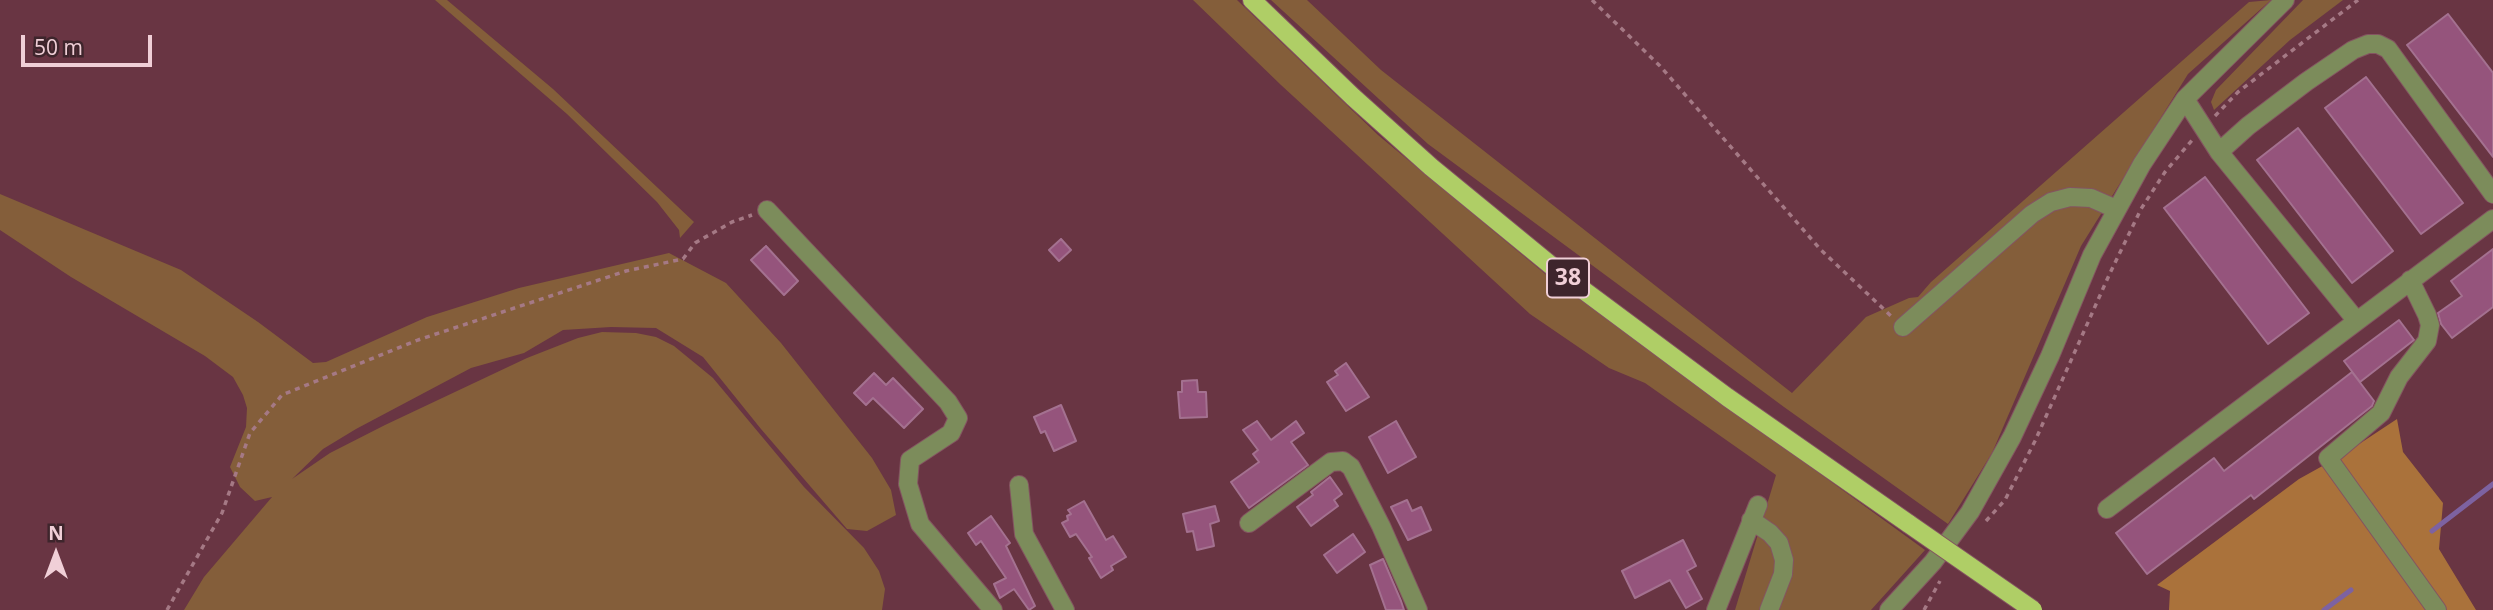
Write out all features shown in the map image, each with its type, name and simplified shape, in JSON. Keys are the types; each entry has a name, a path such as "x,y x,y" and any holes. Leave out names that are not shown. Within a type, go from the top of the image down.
{"main road":[{"name":"38","path":"1252,0 1353,97 1559,272 1727,397 2033,610"}],"street":[{"path":"1889,610 1933,562 1970,512 2012,437 2092,256 2142,164 2185,99 2285,0"},
{"path":"2219,152 2248,126 2353,50 2368,44 2378,44 2388,49 2493,194"},
{"path":"2185,99 2219,152 2356,320"},
{"path":"1903,327 2032,214 2051,202 2070,197 2091,198 2116,209"},
{"path":"767,210 948,402 958,418 951,433 910,460 908,484 920,524 993,610"},
{"path":"2107,509 2493,219"},
{"path":"2410,280 2430,325 2427,341 2399,377 2381,413 2328,458 2437,610"},
{"path":"1249,523 1331,462 1343,461 1352,467 1418,610"},
{"path":"1019,485 1024,534 1065,610"},
{"path":"1716,610 1754,513 1779,543 1784,560 1783,574 1769,610"}],"path":[{"path":"1592,0 1660,66 1821,250 1903,327"},
{"path":"2202,129 2238,92 2358,0"},
{"path":"167,610 222,513 250,433 282,395 418,340 626,271 683,259 695,243 732,222 767,210"}],"shaded area":[{"path":"435,0 447,0 553,89 694,222 680,238 679,230 657,202 567,114"},
{"path":"1193,0 1237,0 1378,135 1544,273 1925,550 1871,610 1735,610 1776,475 1645,383 1609,368 1530,314 1281,85"},
{"path":"1271,0 1307,0 1381,70 1792,393 1866,317 1909,298 1918,297 1931,282 2249,2 2271,0 2188,74 2081,246 1992,453 1948,524 1784,407 1428,144"},
{"path":"2303,0 2343,0 2290,40 2214,110 2211,102 2216,90"},
{"path":"0,194 181,270 313,363 326,362 427,317 519,288 669,253 726,283 781,343 872,458 891,490 896,515 867,531 847,529 703,357 656,328 563,330 524,353 471,368 323,449 292,479 330,453 385,425 527,358 578,338 602,332 636,333 656,337 674,346 713,378 804,487 864,548 879,571 885,589 882,610 184,610 204,577 272,497 255,501 240,487 230,467 246,427 247,408 243,395 233,377 205,356 71,277 0,230"},
{"path":"2397,419 2403,452 2443,503 2439,549 2476,610 2169,610 2170,591 2157,585 2299,479 2344,454"}],"building":[{"path":"2448,14 2493,73 2493,157 2407,45"},
{"path":"2366,77 2463,203 2421,234 2325,108"},
{"path":"2298,128 2393,251 2352,283 2257,160"},
{"path":"2205,177 2309,313 2268,344 2164,208"},
{"path":"1061,239 1071,250 1059,261 1049,250"},
{"path":"766,246 798,281 784,295 751,260"},
{"path":"2493,249 2493,307 2452,338 2441,324 2438,313 2462,296 2451,281"},
{"path":"2399,320 2414,340 2360,382 2344,361"},
{"path":"1346,363 1369,397 1346,411 1327,382 1338,375 1335,371"},
{"path":"2352,372 2374,401 2372,406 2254,499 2251,495 2147,574 2116,533 2214,458 2224,471"},
{"path":"874,373 886,385 893,378 923,409 904,428 873,398 866,405 854,393"},
{"path":"1197,380 1198,392 1206,392 1207,417 1180,418 1178,392 1182,392 1182,381"},
{"path":"1061,405 1076,441 1054,451 1045,431 1041,433 1034,417"},
{"path":"1257,421 1271,440 1296,421 1304,433 1291,442 1308,465 1249,508 1231,482 1259,462 1253,454 1258,450 1243,430"},
{"path":"1396,421 1416,457 1388,473 1369,437"},
{"path":"1330,477 1342,494 1334,500 1338,506 1311,526 1297,507"},
{"path":"1407,500 1412,511 1421,507 1431,530 1408,540 1391,507"},
{"path":"1084,501 1106,540 1113,536 1126,557 1111,566 1113,570 1101,578 1089,558 1092,557 1076,534 1070,537 1062,523 1068,520 1067,516 1071,514 1068,510"},
{"path":"1215,506 1219,521 1210,524 1214,546 1197,550 1193,531 1187,532 1183,514"},
{"path":"991,516 1010,543 1006,546 1035,606 1029,610 1014,589 1000,598 994,584 1006,578 981,541 976,545 968,533"},
{"path":"1353,534 1365,552 1337,573 1324,555"},
{"path":"1683,540 1696,566 1687,571 1702,599 1686,608 1670,580 1635,598 1622,571"},
{"path":"1383,559 1404,610 1386,610 1370,565"}],"waterway":[{"path":"2432,531 2493,484"},
{"path":"2324,610 2351,590"}]}
